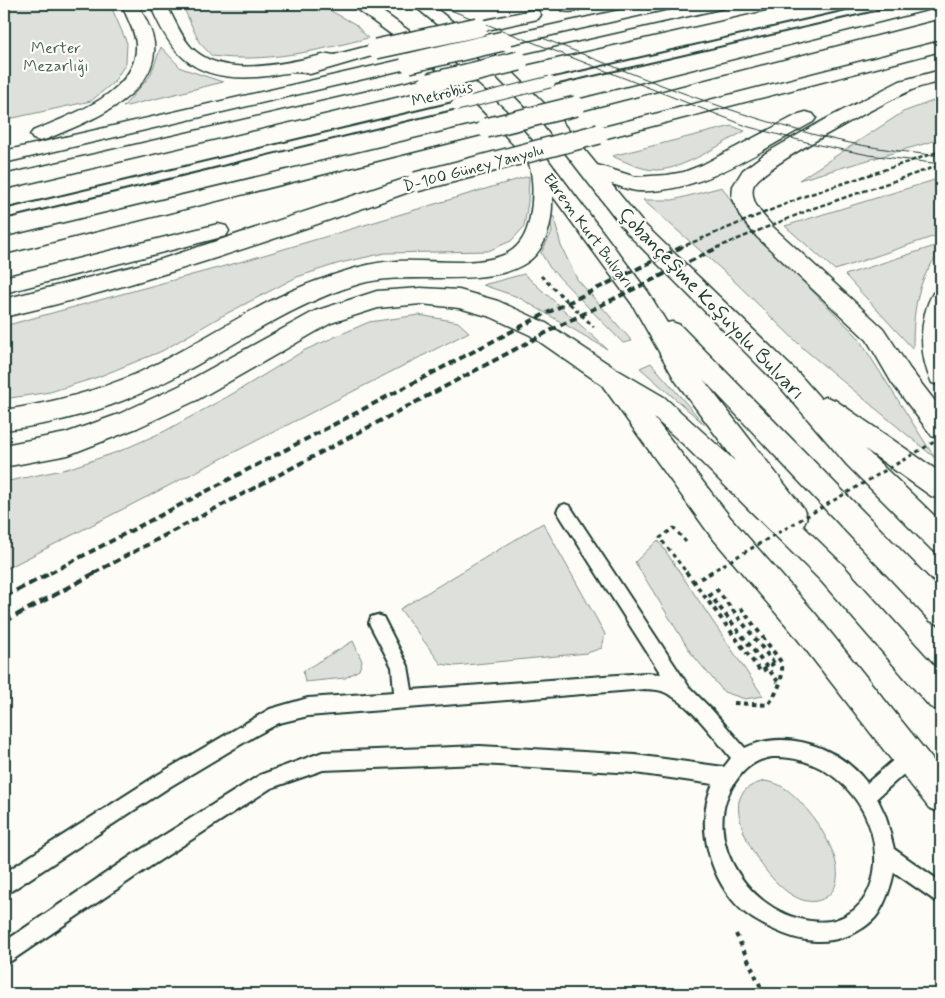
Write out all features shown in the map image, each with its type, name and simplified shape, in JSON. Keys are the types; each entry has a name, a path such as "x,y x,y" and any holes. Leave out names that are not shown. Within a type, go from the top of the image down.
{"main road":[{"path":"4,153 95,111 115,98 131,82 144,58 145,44 130,4"},
{"path":"158,4 174,35 188,56 208,66 234,72 264,71 376,49 577,5"},
{"name":"Ekrem Kurt Bulvarı","path":"361,4 446,65 498,114 539,162 640,298"},
{"name":"Çobançeşme Koşuyolu Bulvarı","path":"420,4 487,57 550,120 635,228 790,381 856,457 941,540"},
{"path":"430,4 443,23"},
{"path":"4,157 669,4"},
{"path":"4,182 770,4"},
{"path":"4,246 576,106 941,13"},
{"name":"D-100 Güney Yanyolu","path":"4,285 416,182 941,46"},
{"path":"95,135 155,112 376,49"},
{"path":"589,170 636,184 688,178 709,170 875,83 941,62"},
{"path":"941,75 907,85 831,124 773,158 750,175 743,186 743,198 749,212 764,232 848,307 875,334 901,376 941,428"},
{"path":"4,420 28,417 120,390 164,372 320,288 342,280 395,269 437,269 503,265 516,258 531,246 538,230 543,190 539,162"},
{"path":"4,308 166,266 333,212 416,182"},
{"path":"4,456 68,444 128,421 188,393 323,317 377,300 421,296 459,299 498,310 538,329 607,376 655,404 692,436 831,572 941,696"},
{"path":"640,298 684,373 780,498 831,572"},
{"path":"640,298 941,610"},
{"path":"941,298 936,323 935,357 941,376"},
{"path":"607,376 720,526 803,622 941,796"},
{"path":"790,381 941,488"}],"lane":[{"name":"Metrobüs","path":"4,214 550,82 888,4"},
{"path":"565,511 684,694 743,759"},
{"path":"377,622 400,666 404,699"},
{"path":"4,884 165,780 276,715 308,707 645,681 665,683 684,694"},
{"path":"792,748 819,756 845,773 866,796 880,824 886,855 883,883 870,909 849,926 822,933 792,928 762,914 738,890 721,861 713,830 714,801 725,776 743,759 766,749 792,748"},
{"path":"4,954 141,861 266,781 322,761 480,755 634,764 725,776"},
{"path":"866,796 910,757"},
{"path":"886,855 941,893"}],"path":[{"path":"516,258 547,281 595,328"},
{"path":"694,582 941,438"},
{"path":"691,548 674,528 660,538 761,672 774,663 717,590 710,595 781,685"}],"green space":[{"name":"Merter Mezarlığı","path":"4,4 110,4 127,43 126,63 114,82 91,101 4,120"},
{"path":"182,4 318,4 355,24 368,38 310,51 271,57 232,58 212,56 199,42"},
{"path":"161,47 181,68 223,82 123,107 150,76"},
{"path":"941,98 941,139 799,180 903,112"},
{"path":"732,126 745,131 691,161 668,169 645,169 612,156"},
{"path":"529,176 528,202 524,227 511,241 488,251 385,253 340,263 297,277 220,317 162,351 98,377 50,392 4,399 4,326 247,260"},
{"path":"941,178 941,234 835,270 785,226"},
{"path":"722,187 747,225 857,336 935,458 804,349 729,276 643,200 673,200"},
{"path":"549,212 554,217 561,246 577,279 632,341 623,343 550,268 541,253 552,232"},
{"path":"941,244 941,252 926,273 921,285 915,310 913,349 845,275"},
{"path":"524,274 607,349 518,297 483,285"},
{"path":"419,315 458,322 469,332 4,570 4,482 67,469 120,451 165,431 234,393 305,350 369,322"},
{"path":"651,363 705,425 640,368"},
{"path":"543,523 605,634 602,648 587,653 455,666 441,664 400,609"},
{"path":"658,540 763,696 745,699 724,692 691,653 635,562"},
{"path":"353,641 362,661 359,670 345,678 305,682 303,671"},
{"path":"764,781 781,786 796,797 818,824 827,840 834,857 837,873 835,886 826,897 811,901 795,897 779,885 752,850 743,830 739,812 740,798 747,789"}],"tram line":[{"path":"435,4 749,127 814,144 869,155 941,164"},
{"path":"540,37 686,94 760,119 849,143 941,156"}],"railway":[{"path":"679,248 805,196 941,151"},
{"path":"716,248 814,208 941,165"},
{"path":"50,573 545,314 682,247"},
{"path":"94,573 559,326 719,247"},
{"path":"4,597 52,572"},
{"path":"4,622 97,572"}]}
